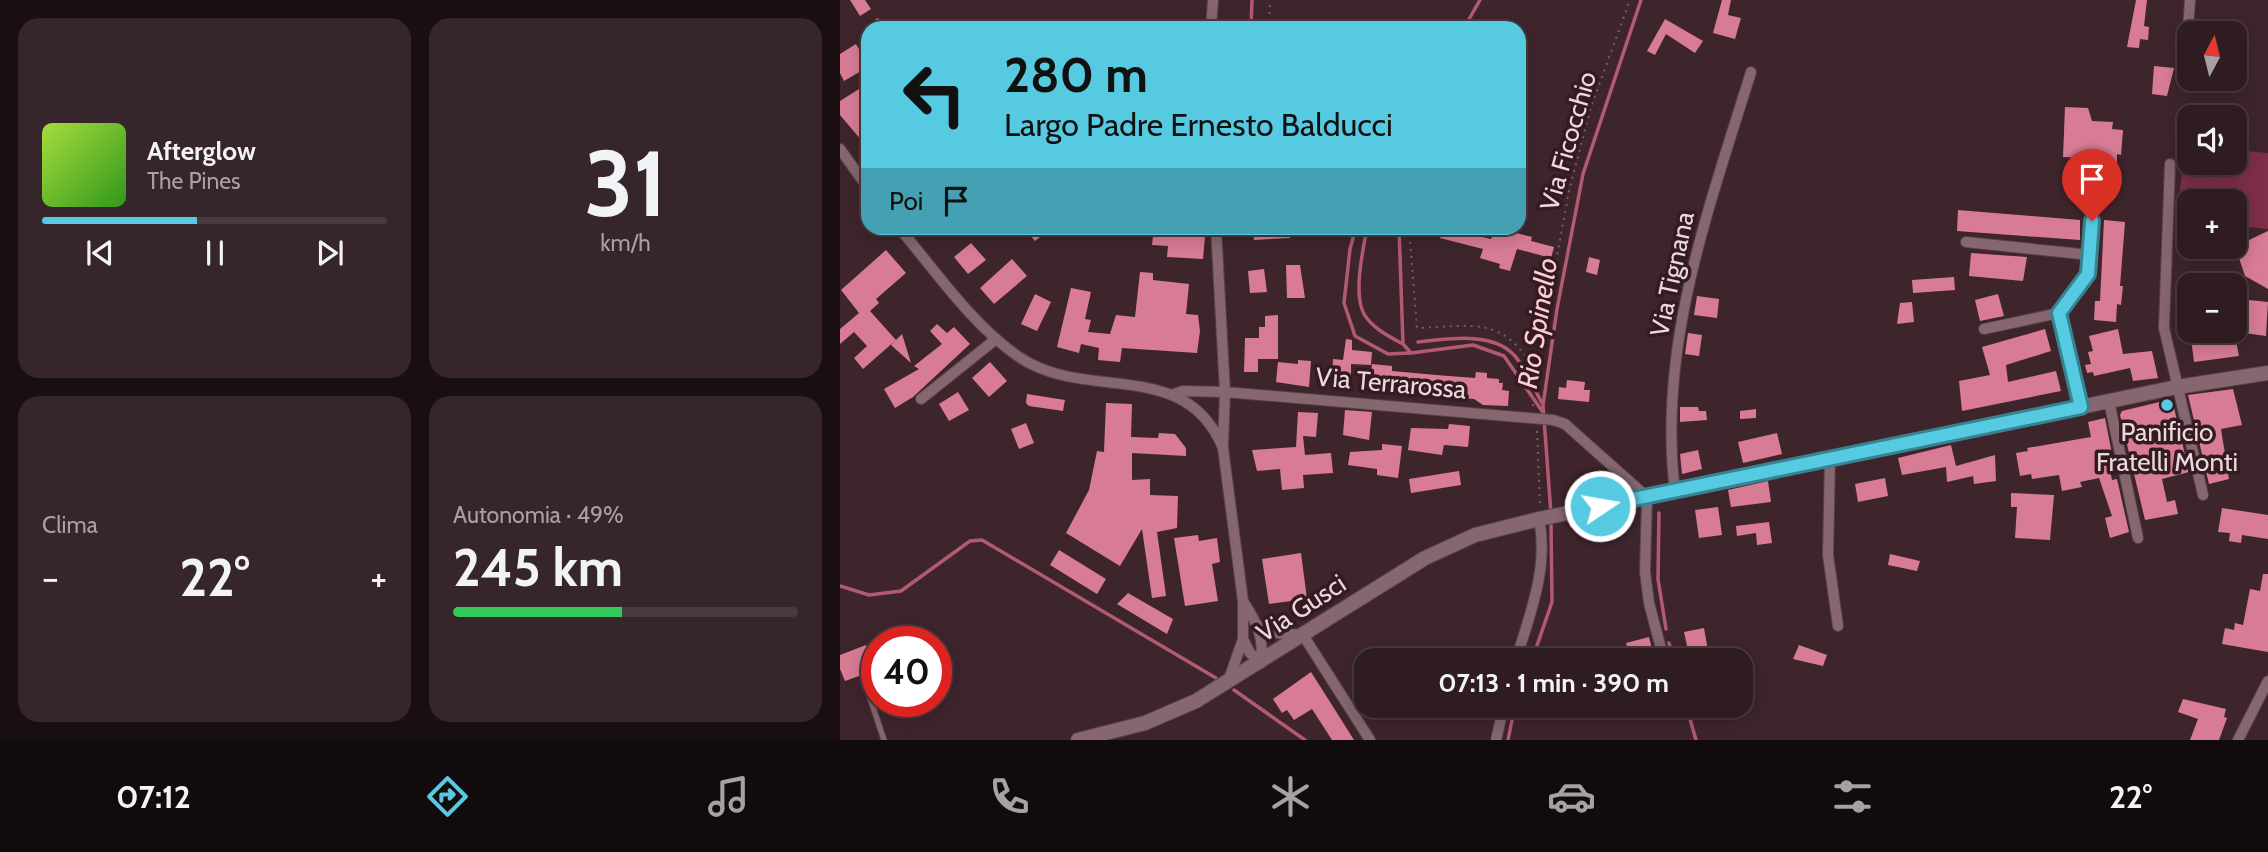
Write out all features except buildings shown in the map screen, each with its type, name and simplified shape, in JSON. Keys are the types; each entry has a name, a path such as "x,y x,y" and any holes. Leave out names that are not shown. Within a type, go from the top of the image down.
{"street":[{"path":"1212,21 1213,0"},
{"path":"2189,21 2190,0"},
{"name":"Via Tignana","path":"1675,491 1669,424 1686,296 1697,247 1751,72"},
{"path":"840,149 861,178"},
{"path":"2170,164 2164,328 2203,495"},
{"path":"1984,329 2059,313 2088,274 2092,221"},
{"path":"905,235 996,339 1019,357 1047,373 1083,381 1152,387 1174,394 1197,410 1212,426 1223,449"},
{"path":"1216,235 1225,392 1223,449 1243,601 1243,639 1228,682"},
{"path":"1966,242 2090,255"},
{"path":"2059,313 2081,407"},
{"path":"920,399 996,339"},
{"name":"Via Gusci","path":"1078,740 1145,723 1196,701 1440,550 1475,535 1545,518 2177,387 2268,373"},
{"name":"Via Terrarossa","path":"1174,394 1183,391 1225,392 1553,420 1568,427 1647,497"},
{"path":"2109,401 2138,538"},
{"path":"1830,459 1828,555 1838,626"},
{"path":"1647,497 1645,572 1649,603 1661,648"},
{"path":"1520,648 1539,582 1545,518"},
{"path":"1243,601 1259,626 1263,643 1261,663"},
{"path":"1259,626 1277,633 1303,635 1370,740"},
{"path":"1243,639 1250,653 1261,663"},
{"path":"2238,740 2268,681"},
{"path":"1496,740 1501,718"}],"lane":[{"path":"876,717 884,740"}],"path":[{"path":"1269,21 1270,0"},
{"name":"Via Ficocchio","path":"1545,518 1535,418 1536,373 1545,303 1569,191 1591,107 1630,0"},
{"path":"1410,235 1417,328 1478,325 1499,330 1523,351 1536,373"}],"shaded area":[{"path":"2247,151 2268,153 2268,229 2247,227 2247,189 2180,189 2182,175 2247,175"}],"waterway":[{"path":"1251,21 1252,0"},
{"path":"1468,21 1480,0"},
{"name":"Rio Spinello","path":"1551,514 1543,405 1557,309 1583,174 1641,0"},
{"path":"1354,235 1344,303 1355,336 1388,354 1410,353"},
{"path":"1366,235 1359,295 1364,314 1382,332 1403,344"},
{"path":"1399,235 1403,344 1411,353 1473,345 1504,356 1542,411"},
{"path":"1418,342 1469,338 1494,342 1505,347 1522,366 1542,403"},
{"path":"1659,513 1658,579 1666,629"},
{"name":"Rio Spinello","path":"1536,648 1552,602 1551,522"},
{"path":"840,586 869,595 901,591 970,541 982,540 1216,678"},
{"path":"1669,643 1670,648"},
{"path":"1234,690 1305,740"},
{"name":"Rio Spinello","path":"1508,740 1512,718"},
{"path":"1690,718 1696,740"}],"place":[{"name":"Panificio Fratelli Monti","path":"2167,405"}],"route":[{"path":"1600,506 2081,407 2059,313 2088,274 2092,221"}]}
